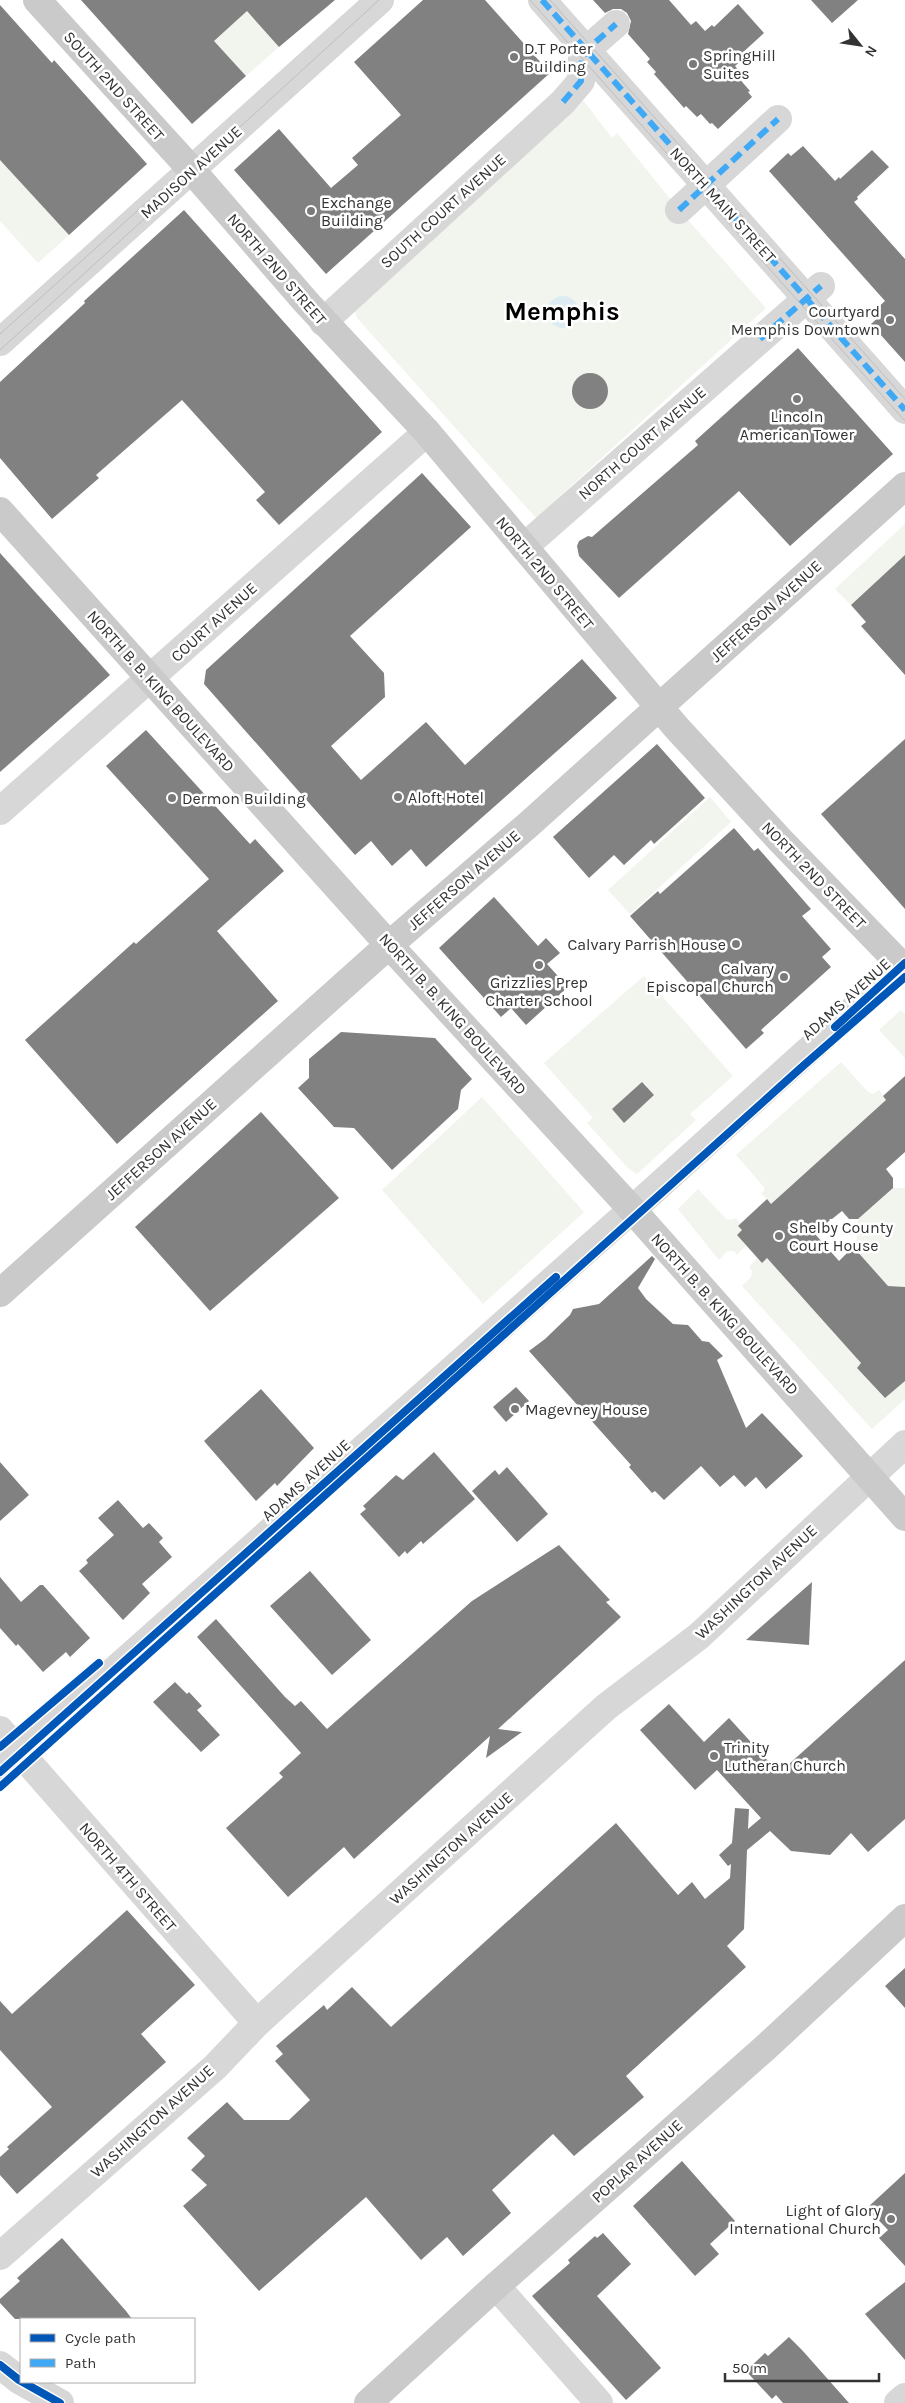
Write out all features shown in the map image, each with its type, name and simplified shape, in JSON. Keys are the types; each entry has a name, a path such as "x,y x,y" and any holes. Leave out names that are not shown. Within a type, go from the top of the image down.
{"main road":[{"name":"SOUTH 2ND STREET","path":"37,0 191,171"},
{"name":"NORTH 2ND STREET","path":"191,171 324,322 427,432 659,708 780,840 904,966"},
{"name":"JEFFERSON AVENUE","path":"0,1293 390,945 496,854 905,486"},
{"name":"NORTH B. B. KING BOULEVARD","path":"0,511 390,945 632,1210 905,1517"},
{"name":"POPLAR AVENUE","path":"368,2403 496,2286 765,2048 905,1918"}],"street":[{"name":"MADISON AVENUE","path":"0,342 380,0"},
{"name":"NORTH MAIN STREET","path":"542,0 706,186 814,292 905,410"},
{"path":"587,52 616,24"},
{"name":"SOUTH COURT AVENUE","path":"324,322 563,102 581,81 582,58 587,52"},
{"path":"679,210 778,119"},
{"name":"NORTH COURT AVENUE","path":"524,547 814,292"},
{"name":"COURT AVENUE","path":"0,811 427,432"},
{"name":"ADAMS AVENUE","path":"0,1772 904,966"},
{"name":"WASHINGTON AVENUE","path":"0,2256 214,2067 257,2023 606,1708 700,1636 905,1444"},
{"name":"NORTH 4TH STREET","path":"0,1730 257,2023"},
{"path":"496,2286 599,2403"},
{"path":"0,2365 20,2381"},
{"path":"24,2383 60,2403"},
{"path":"898,2403 905,2397"}],"shaded area":[{"path":"247,11 279,47 246,76 214,41"},
{"path":"583,100 612,138 617,133 679,210 766,308 559,497 553,509 540,518 536,518 357,318 354,308"},
{"path":"0,160 69,235 38,263 0,221"},
{"path":"563,296 575,300 579,312 575,324 563,328 551,324 547,312 551,300"},
{"path":"905,524 905,555 851,605 835,589"},
{"path":"710,797 731,822 630,914 608,890"},
{"path":"644,976 733,1076 690,1114 696,1120 637,1174 629,1169 587,1123 593,1118 544,1063"},
{"path":"901,1010 905,1014 905,1058 879,1030"},
{"path":"841,1062 868,1092 873,1094 879,1090 886,1100 771,1204 761,1193 764,1191 764,1187 736,1155"},
{"path":"482,1097 584,1212 483,1304 382,1190"},
{"path":"893,1188 905,1188 905,1287 888,1286 856,1250 858,1219"},
{"path":"698,1189 726,1219 736,1218 741,1224 738,1226 742,1230 746,1245 737,1255 734,1251 727,1251 719,1260 678,1209"},
{"path":"757,1258 762,1262 767,1258 861,1363 857,1368 885,1398 905,1381 905,1399 872,1429 742,1286 751,1277 752,1271 749,1267"}],"building":[{"path":"81,0 335,0 279,47 247,11 214,41 246,76 192,124"},
{"path":"423,0 485,0 550,73 326,274 234,170 279,129 331,188 358,165 352,158 401,115 354,62"},
{"name":"SpringHill Suites","path":"593,0 669,0 691,25 696,21 705,31 712,25 714,27 738,4 764,33 740,55 743,59 735,66 741,73 737,76 750,91 748,92 752,97 718,129 712,123 710,124 701,114 697,117 686,106 684,108 654,74 656,72 647,62 650,59 628,34 631,21 627,13 621,9 613,9 605,13"},
{"path":"811,0 858,0 832,23"},
{"path":"0,5 52,63 54,60 147,164 69,235 0,160"},
{"path":"803,146 835,181 839,177 840,179 872,150 889,167 854,202 905,259 905,362 871,324 880,316 875,310 885,301 769,171 788,153 791,156"},
{"path":"184,210 382,432 279,525 256,500 265,492 182,400 96,475 99,478 52,519 0,458 0,382 85,303 84,301"},
{"path":"798,348 893,454 790,546 739,491 619,598 579,556 577,546 579,541 588,536 592,537 698,445 695,441"},
{"path":"590,373 597,374 603,378 607,384 607,398 603,404 597,408 590,409 583,408 577,404 573,398 572,391 573,384 577,378 583,374"},
{"path":"422,473 471,527 350,636 384,673 385,697 331,746 361,780 426,722 465,765 582,659 617,698 426,867 411,849 392,866 371,841 355,855 204,684 206,670"},
{"path":"0,553 110,675 0,772"},
{"path":"905,555 905,675 861,626 866,622 851,605"},
{"path":"146,730 250,844 255,839 284,871 217,931 278,1001 117,1144 25,1040 134,942 136,944 209,879 106,766"},
{"path":"905,739 905,909 821,814"},
{"path":"657,744 705,798 654,844 651,840 624,865 614,855 589,878 553,837"},
{"path":"734,828 754,851 758,848 811,909 802,916 831,949 822,957 831,967 761,1030 764,1033 746,1049 630,916 658,891 660,894"},
{"path":"494,897 538,946 546,938 560,953 547,964 568,987 526,1025 511,1008 501,1017 439,948"},
{"path":"341,1032 435,1038 472,1079 461,1090 458,1109 392,1170 354,1128 334,1127 298,1088 309,1078 309,1059"},
{"name":"Shelby County Court House","path":"905,1076 905,1152 886,1169 893,1178 893,1188 858,1219 849,1219 842,1211 832,1219 829,1219 815,1234 839,1261 848,1252 856,1250 888,1286 905,1287 905,1381 885,1398 857,1368 861,1363 767,1258 762,1263 737,1235 742,1230 738,1226 767,1199 771,1204 886,1100 883,1096"},
{"path":"642,1082 654,1095 624,1123 612,1109"},
{"path":"261,1112 339,1198 210,1311 135,1227"},
{"path":"652,1256 655,1259 638,1288 646,1299 673,1324 688,1325 702,1341 709,1342 723,1356 717,1360 746,1428 762,1413 803,1456 766,1489 756,1477 745,1487 734,1475 720,1487 701,1466 664,1500 655,1491 652,1493 629,1467 631,1465 529,1351 545,1339 570,1315 573,1309 599,1304"},
{"path":"516,1387 529,1401 506,1422 493,1407"},
{"path":"261,1389 314,1448 277,1486 275,1483 256,1501 204,1441"},
{"path":"434,1452 475,1499 423,1544 421,1541 407,1554 405,1551 399,1557 360,1514 366,1509 363,1506 396,1475 403,1480"},
{"path":"0,1462 29,1495 0,1521"},
{"path":"507,1467 548,1514 517,1542 472,1491 495,1470 499,1475"},
{"path":"118,1500 143,1528 149,1523 163,1538 159,1542 172,1557 142,1584 150,1593 123,1620 79,1571 88,1563 86,1560 114,1535 98,1518"},
{"path":"559,1545 610,1600 606,1602 621,1617 498,1729 522,1732 486,1758 490,1736 354,1859 344,1847 288,1897 226,1828 283,1777 279,1773 301,1753 197,1637 216,1619 285,1697 295,1706 301,1701 327,1729 472,1601"},
{"path":"310,1571 371,1640 332,1675 270,1606"},
{"path":"0,1577 21,1602 40,1585 43,1585 90,1638 70,1657 66,1652 43,1672 18,1644 16,1646 0,1628"},
{"path":"812,1582 809,1645 746,1640"},
{"path":"905,1660 905,1819 868,1852 851,1833 830,1855 791,1851 770,1831 747,1850 744,1929 727,1946 746,1967 626,2076 644,2097 574,2156 553,2134 492,2190 511,2213 463,2256 447,2237 421,2260 366,2197 259,2291 183,2206 207,2185 191,2170 205,2156 187,2138 227,2102 244,2120 289,2120 310,2100 275,2061 283,2054 276,2046 324,2005 327,2010 352,1987 391,2027 616,1823 678,1895 692,1882 705,1899 730,1878 731,1864 728,1866 719,1855 732,1843 735,1808 749,1809 748,1829 761,1818 717,1770 695,1790 640,1730 669,1704 704,1742 729,1718 779,1773"},
{"path":"175,1682 187,1694 189,1692 202,1706 197,1710 220,1735 201,1752 153,1702"},
{"path":"127,1910 195,1985 141,2034 166,2062 17,2194 0,2175 0,2157 9,2149 7,2147 52,2107 0,2050 0,2001 12,2014"},
{"path":"905,1968 905,2008 885,1986"},
{"path":"682,2161 735,2221 710,2244 719,2254 695,2276 633,2206"},
{"name":"Light of Glory International Church","path":"905,2173 905,2266 879,2238 888,2230 867,2208"},
{"path":"603,2233 631,2264 597,2296 661,2368 626,2400 532,2296 570,2263 568,2260 595,2236 597,2238"},
{"path":"62,2238 131,2318 15,2319 0,2303 0,2299 20,2281 17,2278"},
{"path":"905,2282 905,2360 865,2314"},
{"path":"789,2337 849,2403 783,2403 776,2395 772,2399 746,2371 765,2353 768,2356"}],"tram line":[{"path":"0,350 175,191 241,126 379,0"},
{"path":"530,0 905,421"},
{"path":"550,0 905,399"},
{"path":"0,334 155,195 202,157"}],"marked path":[{"path":"542,0 905,410"},
{"path":"563,102 581,81 582,58 591,46 616,24"},
{"path":"679,210 778,119"},
{"path":"760,339 821,286"}],"cycle path":[{"path":"835,1027 905,963"},
{"path":"0,1787 803,1066 905,977"},
{"path":"0,1772 556,1277"},
{"path":"0,1747 99,1663"},
{"path":"0,2365 20,2381"},
{"path":"24,2383 60,2403"}],"place":[{"name":"D.T Porter Building","path":"514,57"},
{"name":"SpringHill Suites","path":"693,64"},
{"name":"Exchange Building","path":"311,211"},
{"name":"Courtyard Memphis Downtown","path":"890,320"},
{"name":"Lincoln American Tower","path":"797,399"},
{"name":"Aloft Hotel","path":"398,797"},
{"name":"Dermon Building","path":"172,798"},
{"name":"Calvary Parrish House","path":"736,944"},
{"name":"Grizzlies Prep Charter School","path":"539,965"},
{"name":"Calvary Episcopal Church","path":"784,977"},
{"name":"Shelby County Court House","path":"779,1236"},
{"name":"Magevney House","path":"515,1409"},
{"name":"Trinity Lutheran Church","path":"714,1756"},
{"name":"Light of Glory International Church","path":"891,2219"}],"district":[{"name":"Memphis","path":"562,311"}]}
